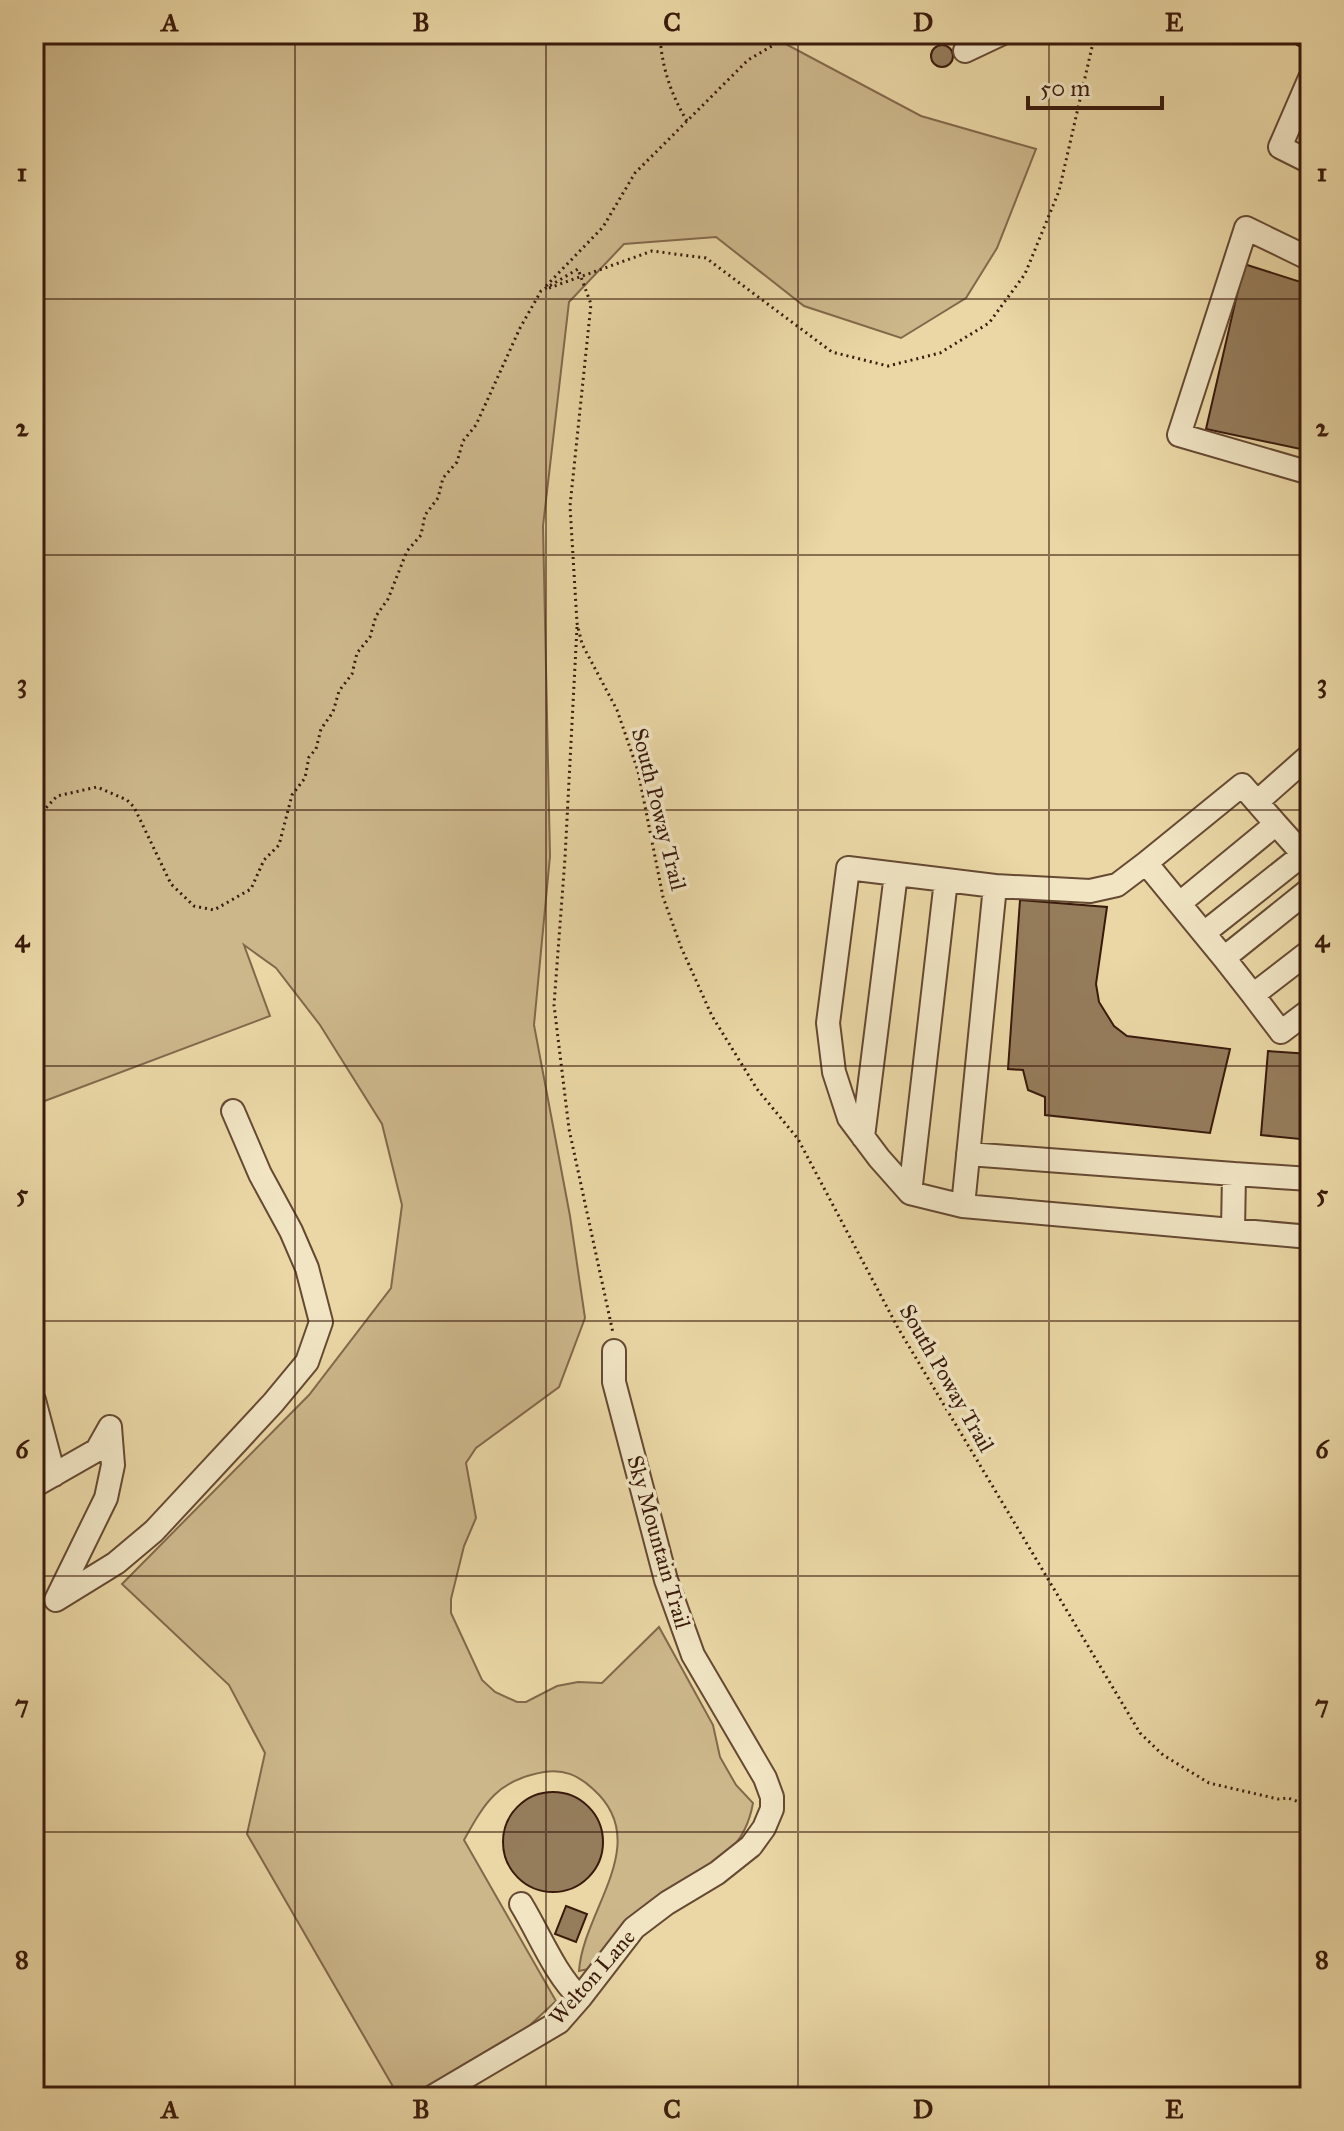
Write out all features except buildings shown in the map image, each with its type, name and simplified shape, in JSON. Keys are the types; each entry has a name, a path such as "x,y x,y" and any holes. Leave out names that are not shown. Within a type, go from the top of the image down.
{"street":[{"path":"965,51 1001,34"},
{"path":"1310,78 1280,147 1310,162"},
{"path":"1310,259 1246,228 1179,435 1310,473"},
{"path":"1257,802 1310,755"},
{"path":"1204,933 1308,855 1242,785 1117,885 1090,891 995,886 848,868 828,1023 834,1072 849,1118 910,1193 963,1206 1310,1237"},
{"path":"1180,903 1276,824"},
{"path":"1146,863 1281,1032 1310,1010"},
{"path":"863,1137 896,874"},
{"path":"910,1193 946,880"},
{"path":"963,1206 995,886"},
{"path":"1224,958 1310,889"},
{"path":"1253,995 1310,951"},
{"path":"34,1486 97,1450 110,1427 113,1465 106,1498 56,1600 116,1563 154,1531 307,1362 321,1322 307,1268 260,1174 233,1111"},
{"path":"968,1154 1310,1179"},
{"path":"1233,1230 1234,1174"},
{"name":"Sky Mountain Trail","path":"614,1344 614,1382 666,1580 693,1655 765,1778 772,1797 772,1809"},
{"path":"34,1400 54,1475"},
{"name":"Welton Lane","path":"432,2097 559,2022 634,1928 741,1855 764,1828 772,1809"},
{"path":"521,1904 558,1970 580,1998"}],"path":[{"path":"660,34 673,99 687,121"},
{"path":"34,821 57,796 97,787 127,800 134,807 171,884 194,906 214,910 251,889 264,860 279,845 292,795 305,778 309,757 316,749 321,729 333,712 339,691 352,674 357,653 370,637 376,616 388,599 407,551 421,535 425,515 438,498 443,478 457,462 463,441 476,425 520,328 541,291 603,227 635,173 748,60 782,40 889,35 903,40 928,34"},
{"path":"541,291 652,251 706,258 832,352 888,366 940,353 989,323 1025,274 1059,191 1095,34"},
{"path":"541,291 578,269 581,276"},
{"name":"South Poway Trail","path":"581,276 591,304 570,506 577,623 582,644 617,710 638,771 663,897 712,1016 757,1089 798,1139 898,1328 1140,1733 1163,1755 1209,1783 1278,1799 1288,1798 1310,1806"},
{"path":"577,623 554,1005 569,1129 614,1344"}],"shaded area":[{"path":"34,34 767,34 921,116 1036,149 997,248 966,298 901,338 804,306 716,237 624,244 569,302 543,526 550,856 534,1025 570,1216 585,1318 559,1387 476,1448 466,1463 476,1518 464,1546 451,1599 451,1613 482,1680 495,1692 517,1702 526,1702 557,1686 578,1682 602,1683 659,1627 713,1725 720,1757 736,1785 753,1803 747,1824 727,1853 640,1909 593,1968 579,1971 583,1948 616,1854 617,1832 610,1810 587,1784 558,1771 528,1776 504,1787 486,1804 464,1840 556,2001 529,2026 416,2097 399,2097 247,1834 265,1753 229,1685 122,1584 309,1395 391,1288 402,1205 382,1124 320,1025 276,968 244,945 270,1016 34,1105"}]}
